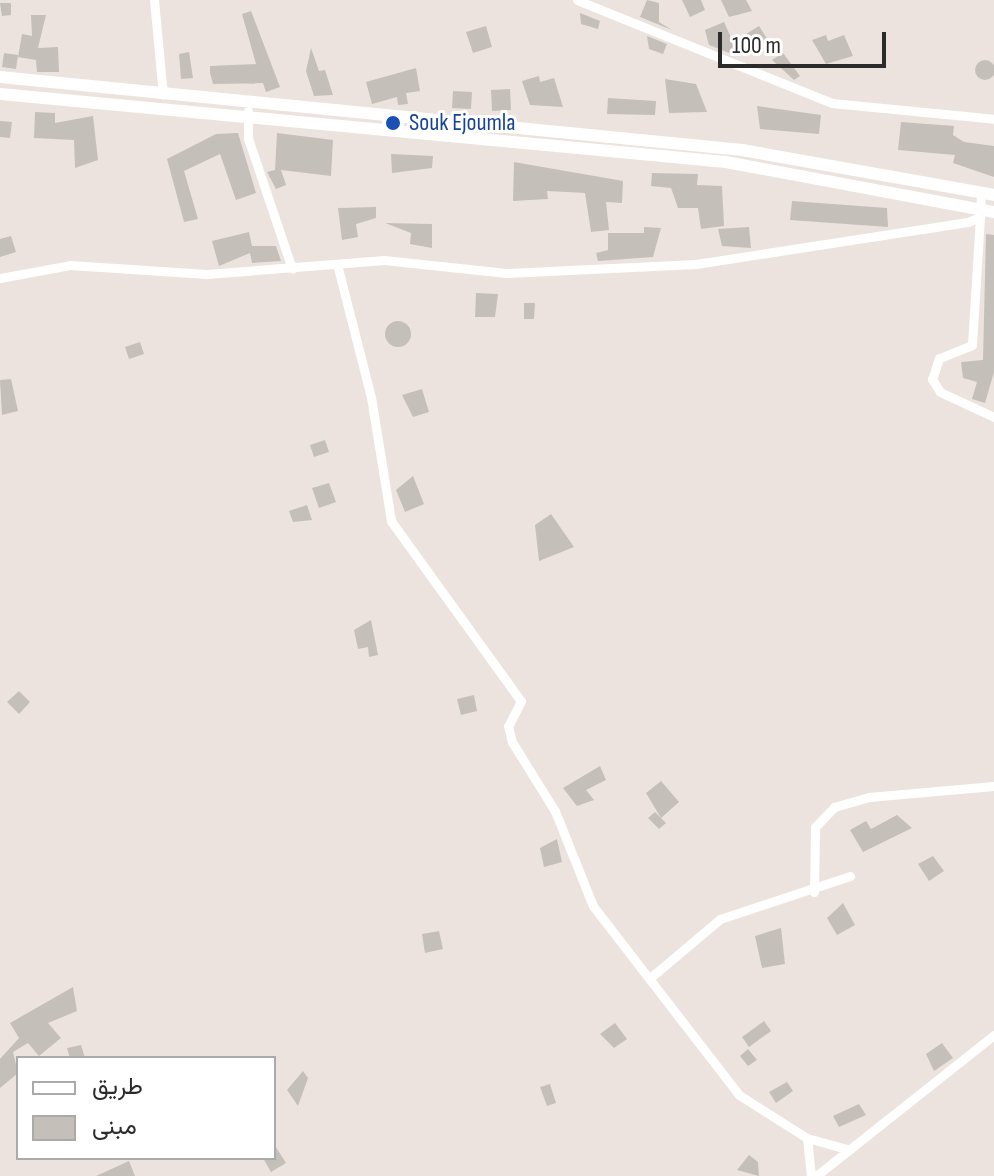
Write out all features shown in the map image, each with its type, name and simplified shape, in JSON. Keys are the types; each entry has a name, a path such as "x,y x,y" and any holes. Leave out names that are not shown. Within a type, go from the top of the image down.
{"main road":[{"path":"0,77 36,83 667,141 861,166 988,194"},
{"path":"36,83 36,97"},
{"path":"0,94 665,157 842,179 985,212"},
{"path":"665,157 667,141"}],"street":[{"path":"154,0 163,95"},
{"path":"577,0 832,103 994,119"},
{"path":"249,103 247,119 292,269"},
{"path":"988,194 972,345 939,358 932,379 940,392 994,417"},
{"path":"0,278 70,265 207,274 410,260 506,273 696,264 985,212"},
{"path":"337,264 371,397 391,521 513,688 522,708 508,726 512,742 555,811 593,906 739,1095 807,1138 847,1149"},
{"path":"814,892 812,841 834,807 869,797 994,786"},
{"path":"650,978 720,919 814,892 850,876"},
{"path":"807,1138 814,1176 994,1035"}],"building":[{"path":"647,0 659,3 659,22 672,30 640,17"},
{"path":"682,0 701,0 705,10 690,17"},
{"path":"721,0 746,0 752,11 729,17"},
{"path":"0,3 11,3 11,15 2,16"},
{"path":"251,11 280,87 266,92 263,83 213,84 210,73 210,66 256,64 242,14"},
{"path":"580,13 600,21 598,29 581,24"},
{"path":"31,15 46,15 38,48 58,47 59,72 37,72 36,60 18,57 22,34 32,36"},
{"path":"724,22 733,42 759,26 768,40 749,52 742,42 737,56 709,45 705,30"},
{"path":"486,26 492,47 473,53 466,32"},
{"path":"826,35 828,41 844,35 853,56 826,64 812,40"},
{"path":"647,36 667,44 663,54 649,49"},
{"path":"311,48 319,71 325,70 333,95 314,96 306,71"},
{"path":"189,52 193,78 181,79 179,54"},
{"path":"4,53 18,55 16,69 2,67"},
{"path":"783,53 800,76 794,80 772,60"},
{"path":"985,60 992,63 995,70 992,77 985,80 978,77 975,70 978,63"},
{"path":"416,68 420,91 406,93 408,104 398,105 397,97 372,104 366,82"},
{"path":"539,76 540,82 554,78 563,107 530,105 522,81"},
{"path":"665,79 696,84 707,112 669,113"},
{"path":"510,89 511,110 492,111 491,90"},
{"path":"453,91 472,92 471,109 452,108"},
{"path":"608,98 656,101 655,115 607,114"},
{"path":"757,106 821,115 819,134 760,129"},
{"path":"35,112 55,113 55,123 93,116 98,160 75,168 74,140 34,138"},
{"path":"0,121 12,122 10,138 0,137"},
{"path":"901,122 954,126 953,135 964,142 994,146 994,177 953,163 955,155 898,150"},
{"path":"238,133 256,193 236,200 220,154 184,171 198,219 184,222 167,159 216,134"},
{"path":"277,133 333,140 331,176 281,170 286,185 276,189 267,172 275,170"},
{"path":"391,154 433,156 432,168 392,173"},
{"path":"514,162 623,181 622,203 606,202 609,230 591,232 585,193 547,191 548,199 513,201"},
{"path":"652,173 698,174 697,185 722,186 724,226 701,229 698,208 678,208 671,188 651,186"},
{"path":"792,201 887,208 888,227 790,220"},
{"path":"376,207 376,218 356,224 358,237 342,240 338,208"},
{"path":"385,223 432,224 432,248 410,244 411,233"},
{"path":"644,227 661,228 653,257 598,261 596,253 608,250 608,233 644,233"},
{"path":"749,227 751,248 722,246 718,229"},
{"path":"249,232 252,246 276,246 281,261 252,263 250,253 219,266 212,241"},
{"path":"986,234 994,235 994,372 985,403 972,399 977,382 963,378 961,362 983,360"},
{"path":"11,236 16,252 0,257 0,239"},
{"path":"476,293 498,294 495,317 475,317"},
{"path":"524,303 535,303 534,319 524,319"},
{"path":"398,321 407,325 411,334 407,343 398,347 389,343 385,334 389,325"},
{"path":"140,342 144,354 129,359 125,347"},
{"path":"11,379 18,411 2,415 0,380"},
{"path":"422,389 429,412 413,417 402,395"},
{"path":"325,440 329,452 314,457 310,445"},
{"path":"413,476 424,504 405,512 396,490"},
{"path":"329,483 336,502 319,508 312,488"},
{"path":"307,505 312,520 293,522 289,511"},
{"path":"551,514 574,547 539,561 535,525"},
{"path":"371,620 378,655 369,657 368,647 358,649 354,630"},
{"path":"19,691 30,702 19,714 7,702"},
{"path":"474,695 477,711 461,715 457,699"},
{"path":"600,766 606,780 586,790 594,800 577,806 563,788"},
{"path":"661,781 679,802 661,818 646,793"},
{"path":"655,812 666,823 659,829 648,818"},
{"path":"897,815 912,828 863,852 850,830 866,821 871,829"},
{"path":"557,839 562,862 544,867 540,848"},
{"path":"933,856 944,871 929,881 918,864"},
{"path":"843,903 855,925 837,935 827,918"},
{"path":"781,928 785,964 762,968 755,936"},
{"path":"439,931 443,949 425,953 422,934"},
{"path":"73,987 77,1011 48,1023 61,1038 39,1056 28,1043 13,1052 16,1075 0,1088 0,1059 19,1038 10,1023"},
{"path":"764,1021 771,1031 749,1047 742,1037"},
{"path":"615,1023 627,1039 614,1048 600,1034"},
{"path":"942,1043 953,1058 934,1071 926,1054"},
{"path":"81,1045 84,1056 69,1056 67,1048"},
{"path":"748,1049 757,1060 748,1066 740,1056"},
{"path":"303,1071 308,1078 298,1106 287,1090"},
{"path":"787,1082 793,1091 776,1103 769,1092"},
{"path":"550,1084 556,1103 547,1106 540,1087"},
{"path":"859,1104 866,1115 839,1127 833,1116"},
{"path":"276,1147 286,1163 271,1172 264,1160 276,1160"},
{"path":"749,1155 758,1162 759,1176 737,1170"},
{"path":"129,1161 135,1176 96,1176"}],"place":[{"name":"Souk Ejoumla","path":"393,123"}]}
